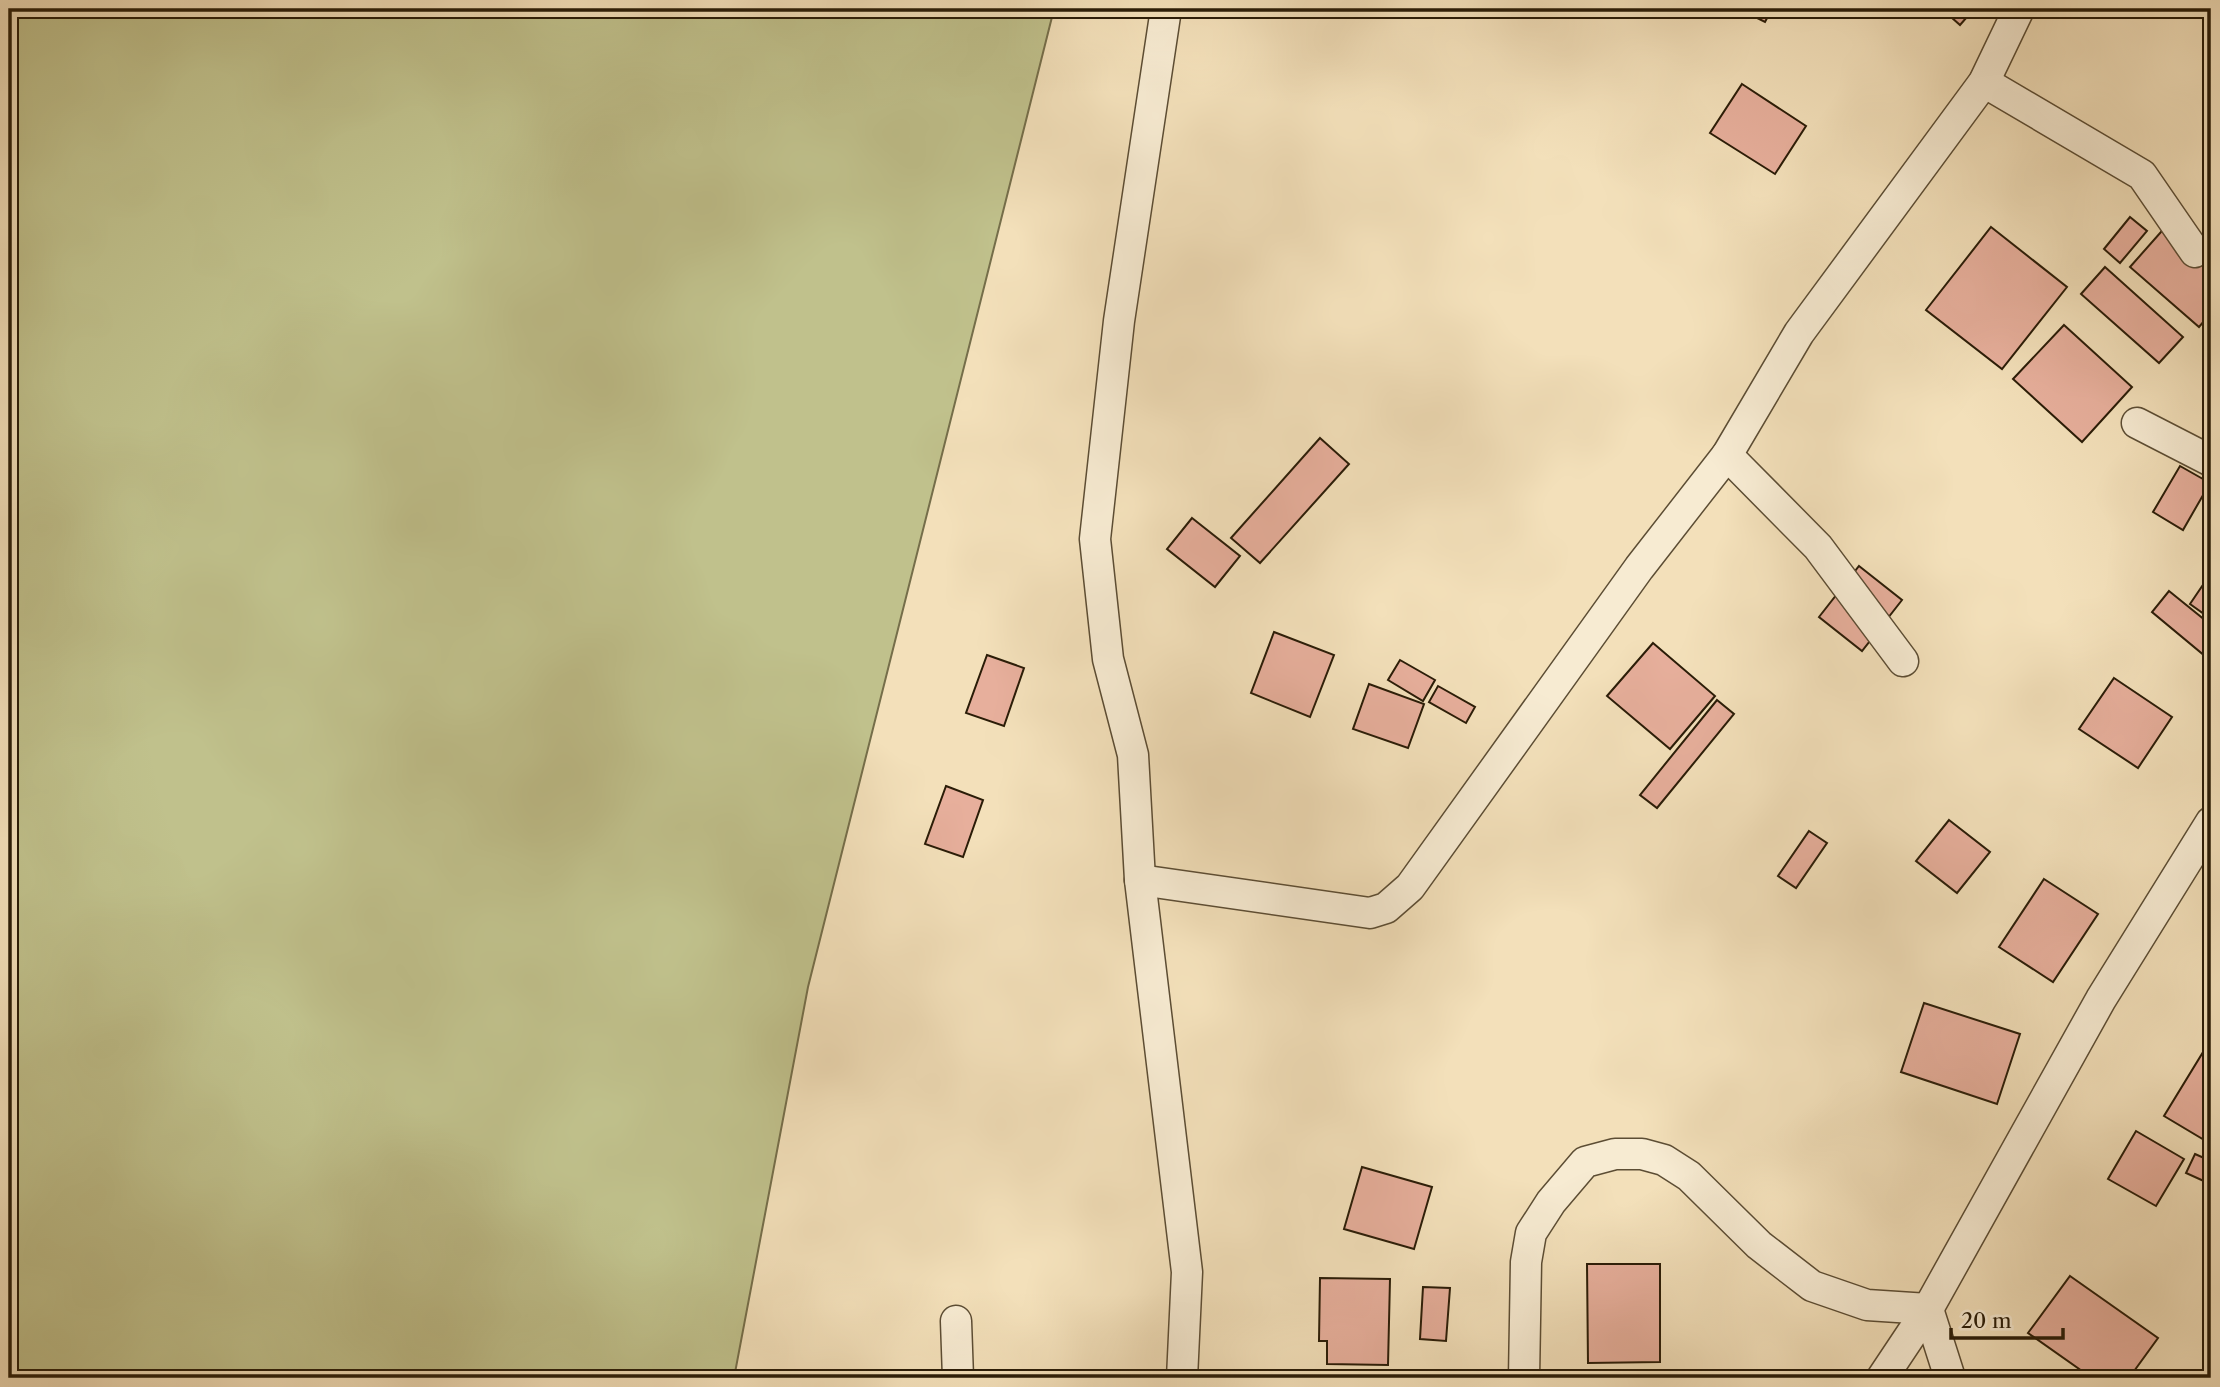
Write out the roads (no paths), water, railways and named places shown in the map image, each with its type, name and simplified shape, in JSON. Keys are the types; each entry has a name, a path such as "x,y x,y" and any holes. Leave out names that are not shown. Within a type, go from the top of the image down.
{"street":[{"path":"1166,9 1119,321 1095,540 1108,659 1133,755 1140,880 1187,1272 1182,1378"},
{"path":"1140,880 1370,913 1386,908 1410,887 1639,568 1727,455 1798,333 1984,82 2019,9"},
{"path":"1984,82 2142,175 2195,252"},
{"path":"2137,423 2211,461"},
{"path":"1727,455 1818,547 1903,661"},
{"path":"1882,1378 1928,1309 2101,999 2211,822"},
{"path":"1524,1378 1526,1262 1531,1233 1551,1202 1585,1162 1615,1154 1642,1154 1664,1160 1689,1176 1759,1245 1812,1286 1867,1305 1928,1309"},
{"path":"1928,1309 1950,1378"},
{"path":"956,1321 958,1378"}]}
